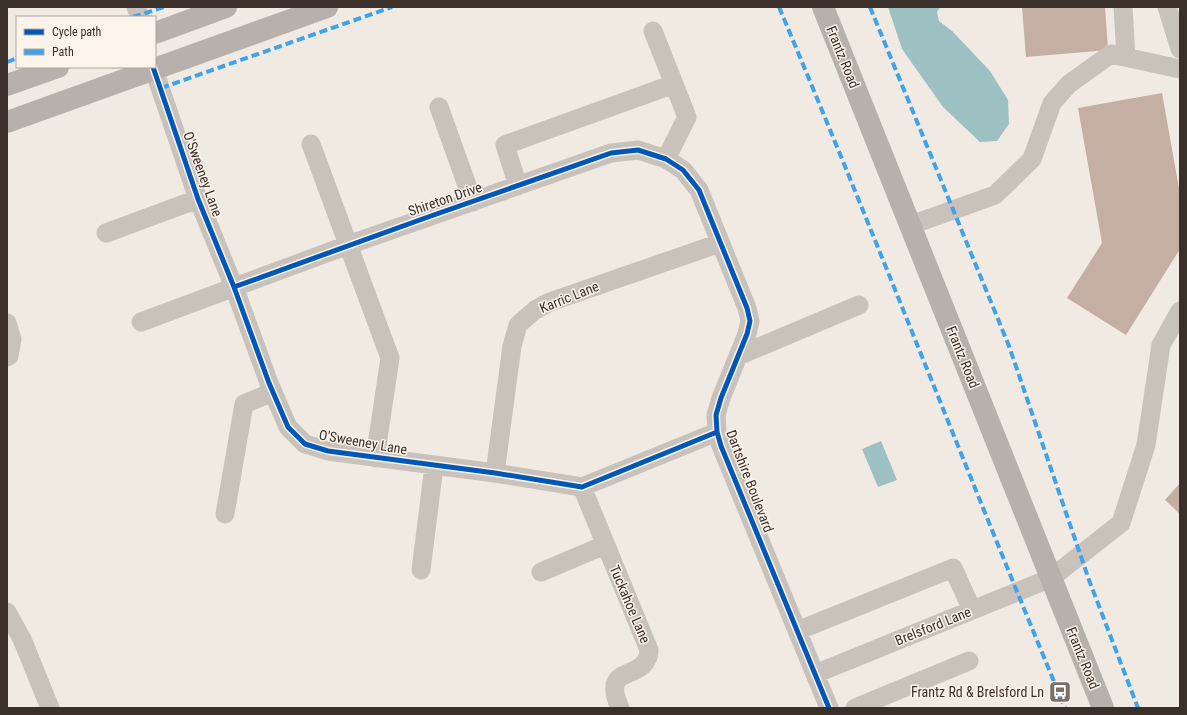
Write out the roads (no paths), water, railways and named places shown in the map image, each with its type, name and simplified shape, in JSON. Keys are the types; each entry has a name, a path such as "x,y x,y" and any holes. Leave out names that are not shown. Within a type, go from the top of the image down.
{"main road":[{"path":"156,33 226,7"},
{"path":"156,67 327,7"},
{"name":"Frantz Road","path":"823,7 1103,708"},
{"path":"7,85 55,68"},
{"path":"7,122 153,68"}],"street":[{"path":"1123,7 1126,57"},
{"path":"1167,7 1180,49"},
{"path":"653,31 687,117 666,159"},
{"path":"911,225 995,195 1032,159 1052,103 1069,84 1111,54 1180,69"},
{"name":"O'Sweeney Lane","path":"153,68 198,199 234,287 273,392 288,427 305,444 328,451 495,473 582,487"},
{"path":"518,186 505,145 674,84"},
{"path":"439,107 473,202"},
{"path":"312,144 390,358 374,458"},
{"name":"Shireton Drive","path":"142,322 348,245 611,153 638,150 666,159"},
{"name":"Dartshire Boulevard","path":"666,159 683,170 699,190 747,308 750,321 747,334 716,414 717,432 721,446 829,708"},
{"path":"106,233 198,199"},
{"name":"Karric Lane","path":"495,473 512,346 518,325 535,310 550,302 720,243"},
{"path":"738,356 859,305"},
{"name":"Brelsford Lane","path":"815,674 1051,578 1120,523 1146,445 1161,345 1180,311"},
{"path":"7,323 12,339 9,356 7,357"},
{"path":"225,514 244,404 273,392"},
{"path":"582,487 717,432"},
{"path":"421,570 434,466"},
{"name":"Tuckahoe Lane","path":"582,487 649,650 648,659 642,666 619,679 615,686 614,695 620,708"},
{"path":"541,572 605,545"},
{"path":"797,631 953,568 972,610"},
{"path":"7,612 22,639 50,708"},
{"path":"855,708 969,660"}],"water":[{"path":"888,7 940,7 937,12 939,21 952,31 990,71 1008,100 1009,124 997,141 980,142 943,107 902,49"},
{"path":"881,441 897,480 878,487 862,449"}],"place":[{"name":"Frantz Rd & Brelsford Ln","path":"1060,692"}]}
